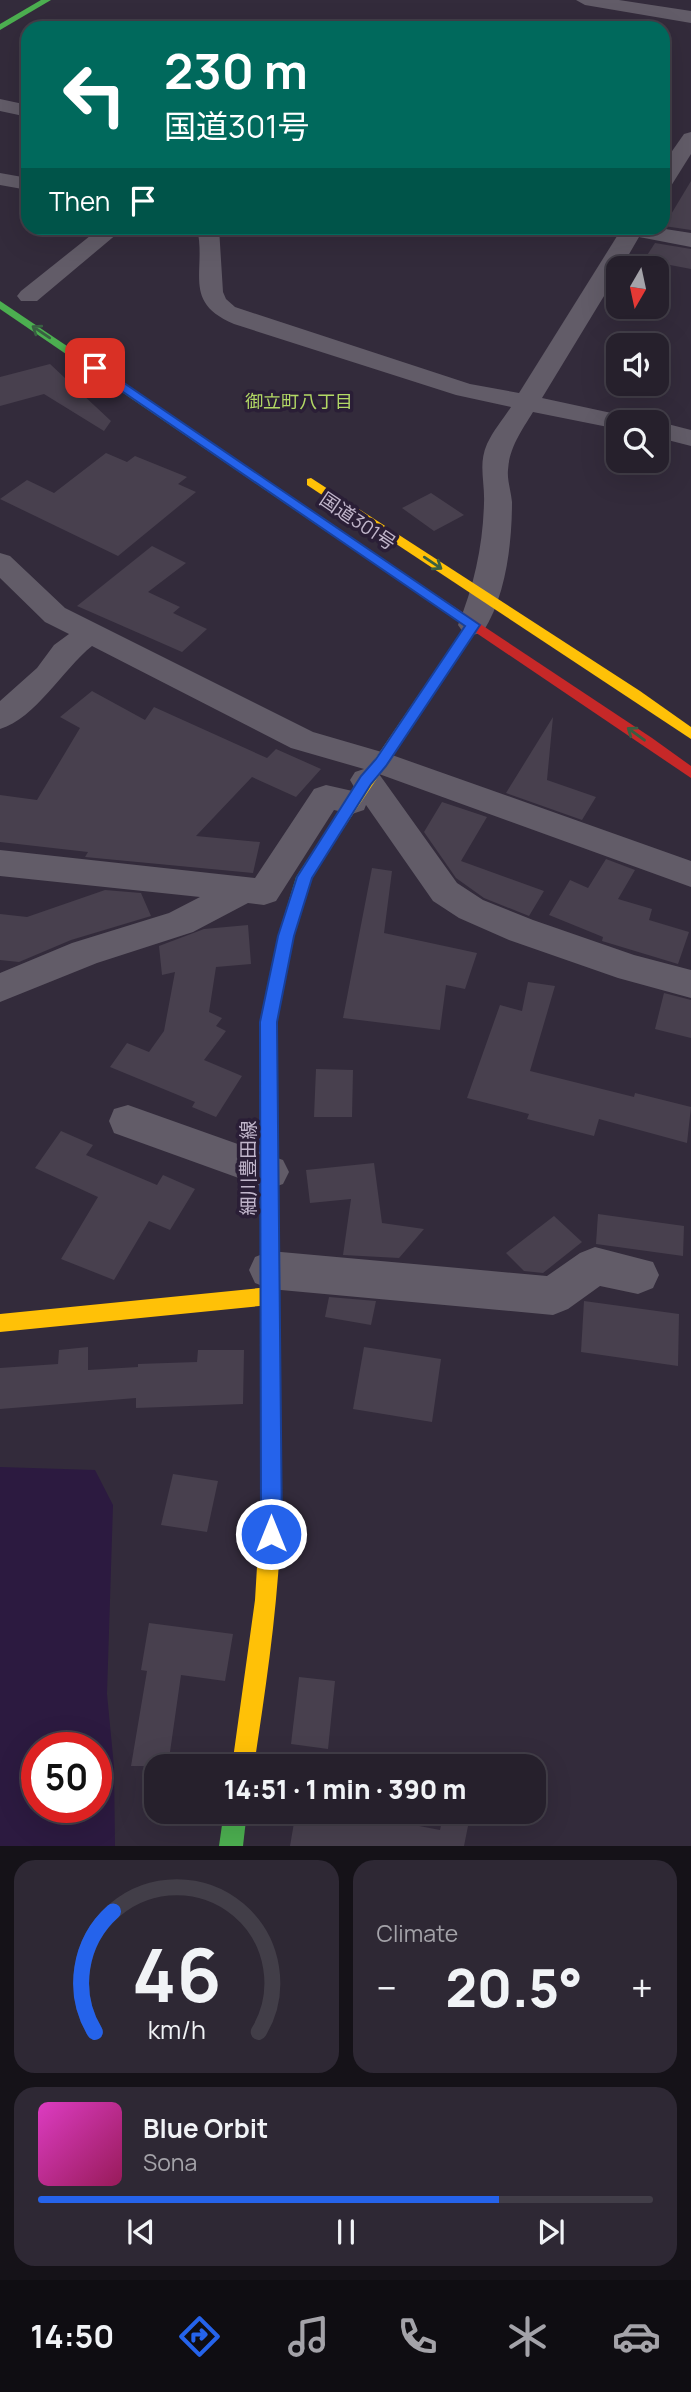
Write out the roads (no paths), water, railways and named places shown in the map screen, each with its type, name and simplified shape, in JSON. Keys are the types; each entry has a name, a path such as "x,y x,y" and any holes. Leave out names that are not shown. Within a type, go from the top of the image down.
{"main road":[{"path":"0,9 17,0"},
{"path":"0,27 47,0"},
{"name":"国道301号","path":"16,302 473,625 574,689 691,773"},
{"name":"国道301号","path":"302,477 635,694 691,734"},
{"name":"細川豊田線","path":"245,1754 264,1633 271,1560 269,1022 286,936 304,877 473,625"},
{"path":"0,1323 270,1283"},
{"path":"231,1846 234,1824"}],"street":[{"path":"585,0 664,6 691,17"},
{"path":"0,105 21,110"},
{"path":"670,170 691,138"},
{"path":"0,179 21,183"},
{"path":"16,302 104,235"},
{"path":"211,235 210,282 214,299 222,309 243,319 465,390 606,419"},
{"path":"473,625 484,597 494,554 498,501 494,471 500,445 626,235"},
{"path":"666,235 691,240"},
{"path":"669,432 691,438"},
{"path":"0,562 55,615 302,740 366,781 691,874"},
{"path":"0,718 48,675 65,652 89,633"},
{"path":"0,863 264,892 326,797 366,781"},
{"path":"366,781 445,892 471,909 631,968 691,984"},
{"path":"0,988 85,953 181,923 243,890"},
{"path":"128,1121 269,1172"},
{"path":"270,1283 553,1296 595,1266 638,1275"}],"district":[{"name":"御立町八丁目","path":"299,402"}]}
